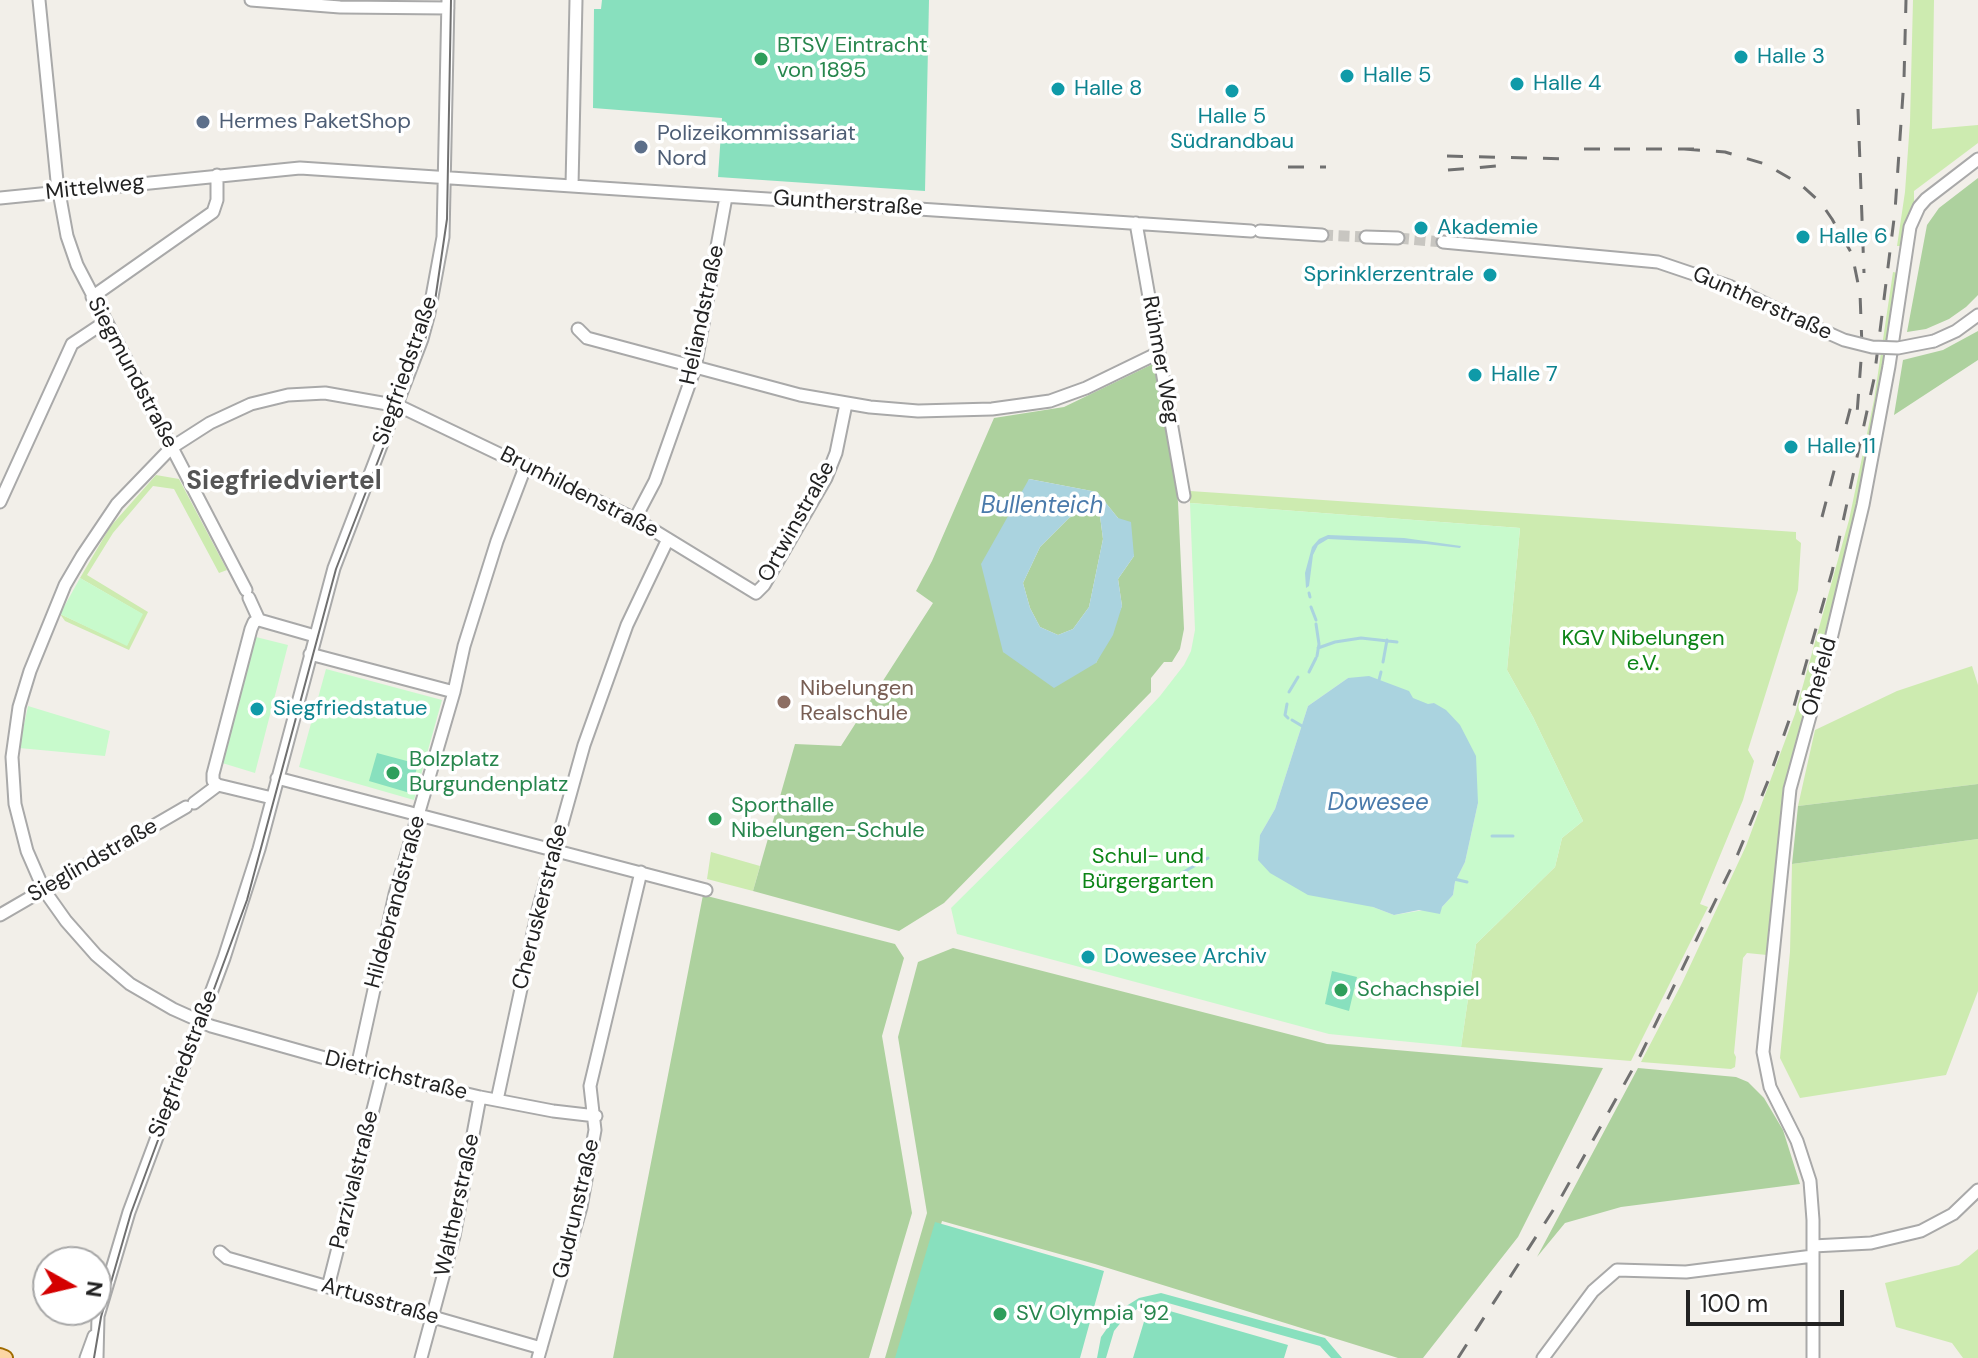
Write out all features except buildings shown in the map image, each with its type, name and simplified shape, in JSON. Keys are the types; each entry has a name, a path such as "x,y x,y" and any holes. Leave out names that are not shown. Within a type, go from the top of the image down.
{"street":[{"name":"Siegmundstraße","path":"39,0 59,192 67,236 92,297 259,620"},
{"path":"251,0 340,7 448,4"},
{"path":"572,186 576,0"},
{"name":"Siegfriedstraße","path":"86,1358 129,1212 243,899 338,556 422,339 436,284 443,237 448,4"},
{"name":"Ohefeld","path":"1813,1358 1810,1181 1790,1122 1770,1087 1763,1064 1763,1038 1790,789 1860,517 1882,408 1910,227 1926,199 1978,159"},
{"name":"Guntherstraße","path":"217,175 300,168 1322,235"},
{"name":"Mittelweg","path":"0,198 217,175"},
{"path":"92,297 213,212 217,200 217,175"},
{"name":"Heliandstraße","path":"635,519 655,481 695,368 726,197"},
{"name":"Rühmer Weg","path":"1136,223 1184,496"},
{"path":"1366,237 1398,238"},
{"name":"Guntherstraße","path":"1443,242 1658,262 1729,286 1844,340 1872,347 1898,348 1934,341 1956,331 1978,315"},
{"path":"0,502 72,344 105,322"},
{"path":"578,329 587,338 800,395 846,404 918,411 1029,405 1059,399 1154,355 1159,349"},
{"name":"Brunhildenstraße","path":"171,448 228,414 271,398 325,393 396,404 635,519 756,593"},
{"name":"Ortwinstraße","path":"756,593 764,585 826,478 836,453 846,404"},
{"name":"Dietrichstraße","path":"171,448 117,504 82,556 53,612 19,707 12,781 20,829 44,890 81,939 110,968 152,998 200,1022 382,1074 480,1097 596,1116"},
{"name":"Hildebrandstraße","path":"357,1067 381,951 483,584 526,465"},
{"name":"Cheruskerstraße","path":"497,1100 554,850 596,706 627,625 668,539"},
{"path":"272,798 218,785 213,781 251,629 254,622 259,620 315,636"},
{"path":"310,654 454,692"},
{"path":"277,778 706,890"},
{"name":"Sieglindstraße","path":"0,915 190,805 218,785"},
{"name":"Gudrunstraße","path":"540,1353 581,1207 596,1116 590,1086 641,872"},
{"name":"Parzivalstraße","path":"328,1287 382,1074"},
{"name":"Waltherstraße","path":"421,1358 454,1236 480,1097"},
{"path":"1543,1358 1593,1291 1617,1270 1686,1272 1871,1243 1921,1231 1953,1214 1978,1190"},
{"name":"Artusstraße","path":"220,1252 227,1258 433,1315 540,1353"},
{"name":"Siegfriedstraße","path":"96,1330 97,1358"}],"green space":[{"name":"BTSV Eintracht von 1895","path":"602,0 929,0 925,191 718,177 722,118 593,108 594,9 601,9"},
{"path":"1913,0 1934,0 1932,129 1978,125 1978,143 1914,191 1902,246 1897,246 1910,122"},
{"path":"1978,178 1978,295 1949,319 1926,329 1907,332 1927,225 1939,208"},
{"path":"1893,272 1898,273 1893,307 1855,518 1785,787 1767,955 1747,953 1743,958 1735,1067 1641,1062 1746,846 1795,714 1849,520 1874,400"},
{"path":"1978,331 1978,360 1894,415 1903,360 1943,350"},
{"path":"1159,361 1178,502 1184,629 1180,649 1172,662 1164,662 1151,678 1151,692 944,903 899,931 753,891 795,744 841,746 933,603 916,591 994,418 1064,407","holes":["1029,479 1097,492 1118,518 1134,556 1118,579 1122,606 1096,663 1003,652"]},
{"path":"156,475 179,479 227,570 219,573 174,489 153,486 113,533 87,575 148,612 129,650 65,621 60,614 127,645 142,614 80,578 110,527"},
{"name":"KGV Nibelungen e.V.","path":"1190,491 1796,532 1796,539 1801,543 1798,590 1748,750 1754,761 1743,800 1700,904 1708,907 1631,1061 1461,1047 1476,944 1555,867 1562,838 1583,821 1507,670 1520,528 1190,503"},
{"name":"Schul- und Bürgergarten","path":"1190,503 1520,528 1507,670 1583,821 1562,838 1555,867 1476,944 1461,1047 1329,1034 957,934 951,908 1160,696 1184,665 1191,651 1195,630","holes":["1348,678 1428,705 1434,703 1478,803 1465,862 1455,882 1453,895 1442,907 1394,915 1373,907 1260,835 1275,809 1308,706"]},
{"path":"1091,505 1100,516 1103,539 1089,607 1073,629 1058,635 1040,627 1030,608 1023,583 1040,547 1069,518"},
{"path":"80,578 143,614 127,646 60,614"},
{"path":"252,636 288,645 255,773 219,762"},
{"path":"1972,666 1978,685 1978,784 1798,806 1815,730 1897,691"},
{"path":"326,669 442,700 414,800 299,767"},
{"path":"28,706 110,731 105,756 19,748"},
{"name":"Bolzplatz Burgundenplatz","path":"377,753 418,764 410,793 369,781"},
{"path":"1978,784 1978,839 1792,864 1798,806"},
{"path":"1978,839 1978,991 1946,1075 1800,1098 1780,1058 1790,952 1792,864"},
{"path":"711,852 760,866 753,891 707,879"},
{"path":"703,895 895,944 904,958 882,1036 912,1213 869,1358 613,1358"},
{"path":"953,948 1327,1044 1603,1068 1518,1237 1423,1358 1398,1358 1095,1264 942,1221 903,1358 885,1358 927,1213 898,1037 918,962"},
{"name":"Schachspiel","path":"1332,971 1357,977 1349,1011 1325,1004"},
{"path":"1638,1068 1736,1077 1748,1082 1764,1098 1783,1130 1800,1184 1621,1207 1565,1223 1537,1257"},
{"name":"SV Olympia '92","path":"935,1222 1104,1271 1080,1358 895,1358"},
{"path":"1978,1249 1978,1358 1963,1358 1952,1343 1896,1327 1885,1283 1959,1265"},
{"path":"1161,1293 1325,1338 1342,1358 1331,1358 1320,1346 1161,1301 1142,1306 1126,1316 1114,1331 1106,1358 1097,1358 1101,1337 1120,1310 1139,1298"},
{"path":"1149,1305 1288,1345 1284,1358 1133,1358"}],"water":[{"name":"Bullenteich","path":"1029,479 1097,492 1118,518 1131,522 1134,556 1118,579 1122,606 1113,635 1096,663 1054,688 1003,652 981,564","holes":["1091,506 1100,516 1103,539 1089,607 1073,629 1058,635 1040,627 1030,608 1023,583 1040,547 1069,518"]},
{"path":"1328,535 1404,538 1461,546 1328,539 1318,545 1313,555 1309,586 1306,588 1305,573 1312,547"},
{"name":"Dowesee","path":"1369,676 1409,691 1413,698 1434,703 1446,710 1460,725 1476,756 1478,803 1465,862 1455,882 1453,895 1440,914 1419,910 1394,915 1373,907 1308,895 1270,873 1258,860 1260,835 1275,809 1308,706 1348,678"}],"waterway":[{"path":"1309,593 1310,597"},
{"path":"1311,607 1316,620"},
{"path":"1316,624 1317,656"},
{"path":"1318,648 1361,638 1397,642"},
{"path":"1383,662 1387,640"},
{"path":"1309,672 1316,658"},
{"path":"1379,680 1381,672"},
{"path":"1289,692 1298,677"},
{"path":"1287,704 1285,715 1288,718"},
{"path":"1292,720 1302,726"},
{"path":"1492,836 1513,836"},
{"path":"1180,874 1208,858"},
{"path":"1454,879 1467,882"}],"tunnel":[{"path":"1322,235 1366,237"},
{"path":"1398,238 1443,242"}],"tram line":[{"path":"94,1358 101,1317 131,1213 247,900 336,569 425,340 435,301 447,219 451,0"}],"railway":[{"path":"1458,1358 1559,1201 1640,1056 1737,856 1794,706 1832,572 1874,379 1895,211 1906,0"},
{"path":"1858,109 1864,273"},
{"path":"1584,149 1601,149"},
{"path":"1614,149 1694,149"},
{"path":"1684,149 1725,152 1765,164 1800,184 1821,203 1832,219 1852,254 1860,293 1862,347 1857,414"},
{"path":"1447,156 1572,159"},
{"path":"1448,170 1497,166"},
{"path":"1288,167 1326,167"},
{"path":"1822,517 1853,398"}],"place":[{"name":"Halle 3","path":"1741,57"},
{"name":"BTSV Eintracht von 1895","path":"761,59"},
{"name":"Halle 5","path":"1347,76"},
{"name":"Halle 4","path":"1517,84"},
{"name":"Halle 8","path":"1058,89"},
{"name":"Halle 5 Südrandbau","path":"1232,91"},
{"name":"Hermes PaketShop","path":"203,122"},
{"name":"Polizeikommissariat Nord","path":"641,147"},
{"name":"Akademie","path":"1421,228"},
{"name":"Halle 6","path":"1803,237"},
{"name":"Sprinklerzentrale","path":"1490,275"},
{"name":"Halle 7","path":"1475,375"},
{"name":"Halle 11","path":"1791,447"},
{"name":"Nibelungen Realschule","path":"784,702"},
{"name":"Siegfriedstatue","path":"257,709"},
{"name":"Bolzplatz Burgundenplatz","path":"393,773"},
{"name":"Sporthalle Nibelungen-Schule","path":"715,819"},
{"name":"Dowesee Archiv","path":"1088,957"},
{"name":"Schachspiel","path":"1341,990"},
{"name":"SV Olympia '92","path":"1000,1314"}],"district":[{"name":"Siegfriedviertel","path":"284,482"}]}
